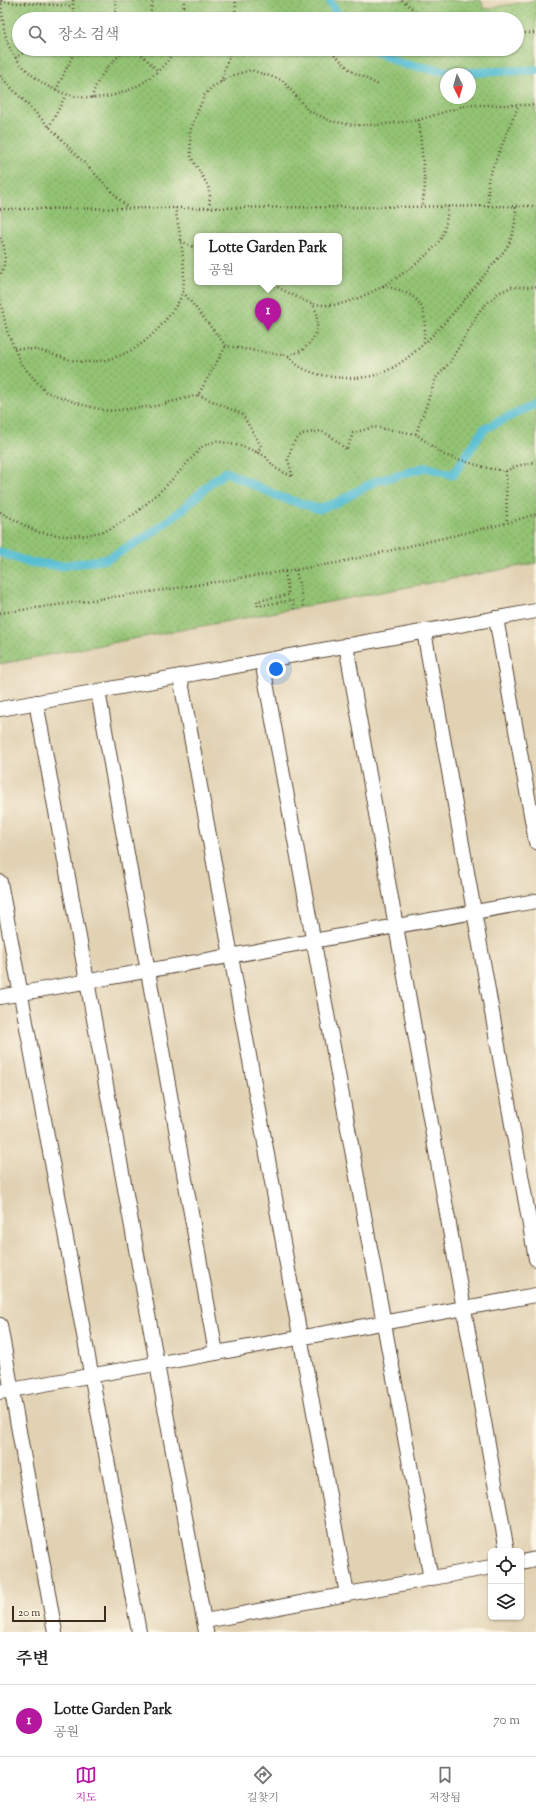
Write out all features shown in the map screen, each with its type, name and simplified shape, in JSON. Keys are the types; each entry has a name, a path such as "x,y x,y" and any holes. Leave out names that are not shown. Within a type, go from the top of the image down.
{"lane":[{"path":"0,709 536,611"},
{"path":"496,618 536,842"},
{"path":"424,631 536,1259"},
{"path":"346,645 506,1548"},
{"path":"262,661 431,1579"},
{"path":"180,676 347,1594"},
{"path":"98,691 216,1353"},
{"path":"36,702 205,1627 347,1594 488,1568"},
{"path":"0,882 139,1632"},
{"path":"0,997 536,901"},
{"path":"6,1391 536,1295"},
{"path":"0,1325 6,1391 55,1632"},
{"path":"524,1561 536,1559"}],"path":[{"path":"73,0 72,6 74,12"},
{"path":"115,0 115,12"},
{"path":"150,12 153,0"},
{"path":"184,0 184,12"},
{"path":"236,0 236,12"},
{"path":"402,0 416,12"},
{"path":"12,49 3,28 1,1 72,6"},
{"path":"524,33 536,33"},
{"path":"19,56 16,58 37,81 66,95 97,99 129,91 156,74 170,56"},
{"path":"56,90 73,56"},
{"path":"92,98 95,87 110,66 120,56"},
{"path":"143,56 158,71"},
{"path":"221,82 229,56"},
{"path":"336,56 351,71 379,85"},
{"path":"209,208 210,196 208,186 191,157 190,131 204,96 212,87 234,75 251,70 282,80 308,110 330,121 354,125 378,125 420,120 466,105 536,105"},
{"path":"0,76 128,208"},
{"path":"49,127 66,95"},
{"path":"488,206 488,179 519,104"},
{"path":"420,120 425,186 422,206"},
{"path":"273,285 313,304 338,305 361,298 383,286 413,266 438,243 447,220 448,206"},
{"path":"288,356 299,366 313,373 335,377 375,375 406,358 458,307 507,247 516,220 516,206"},
{"path":"0,209 536,206"},
{"path":"14,348 36,350 59,357 89,362 117,357 140,346 159,329 174,309 183,292 181,241 175,208"},
{"path":"0,238 4,244 4,268 0,276"},
{"path":"181,241 194,248"},
{"path":"383,286 399,289 412,294 421,306 425,318 423,343"},
{"path":"416,434 436,378 450,362 481,309 498,293 512,287 536,287"},
{"path":"183,292 226,346 288,356 304,350 313,339 317,328 317,314 313,304"},
{"path":"0,300 1,313 21,364 46,392 108,411 156,406 198,395 242,414 261,446 257,453"},
{"path":"198,395 226,346"},
{"path":"0,512 37,532 64,536 87,535 110,530 136,513 166,486 203,446 217,441 245,447 265,456 275,468 293,478 288,460 293,443 302,434 321,431 331,436 347,450 353,433 374,427 416,434 444,455 506,471 517,466 536,462"},
{"path":"506,471 507,524"},
{"path":"0,613 338,563 507,524 536,514"},
{"path":"296,570 304,607"},
{"path":"285,572 289,595 257,601 258,606 292,600 294,609"}],"shaded area":[{"path":"0,0 536,0 536,1632 0,1632"}],"green space":[{"path":"0,0 481,0 484,9 536,0 536,563 0,664"}],"waterway":[{"path":"329,0 336,12"},
{"path":"387,56 403,64 456,73 536,70"},
{"path":"0,552 27,562 61,566 107,559 148,536 183,509 213,481 226,472 280,497 319,509 336,503 374,482 426,467 453,475 484,429 536,403"}],"place":[{"name":"Lotte Garden Park","path":"268,331"}]}
